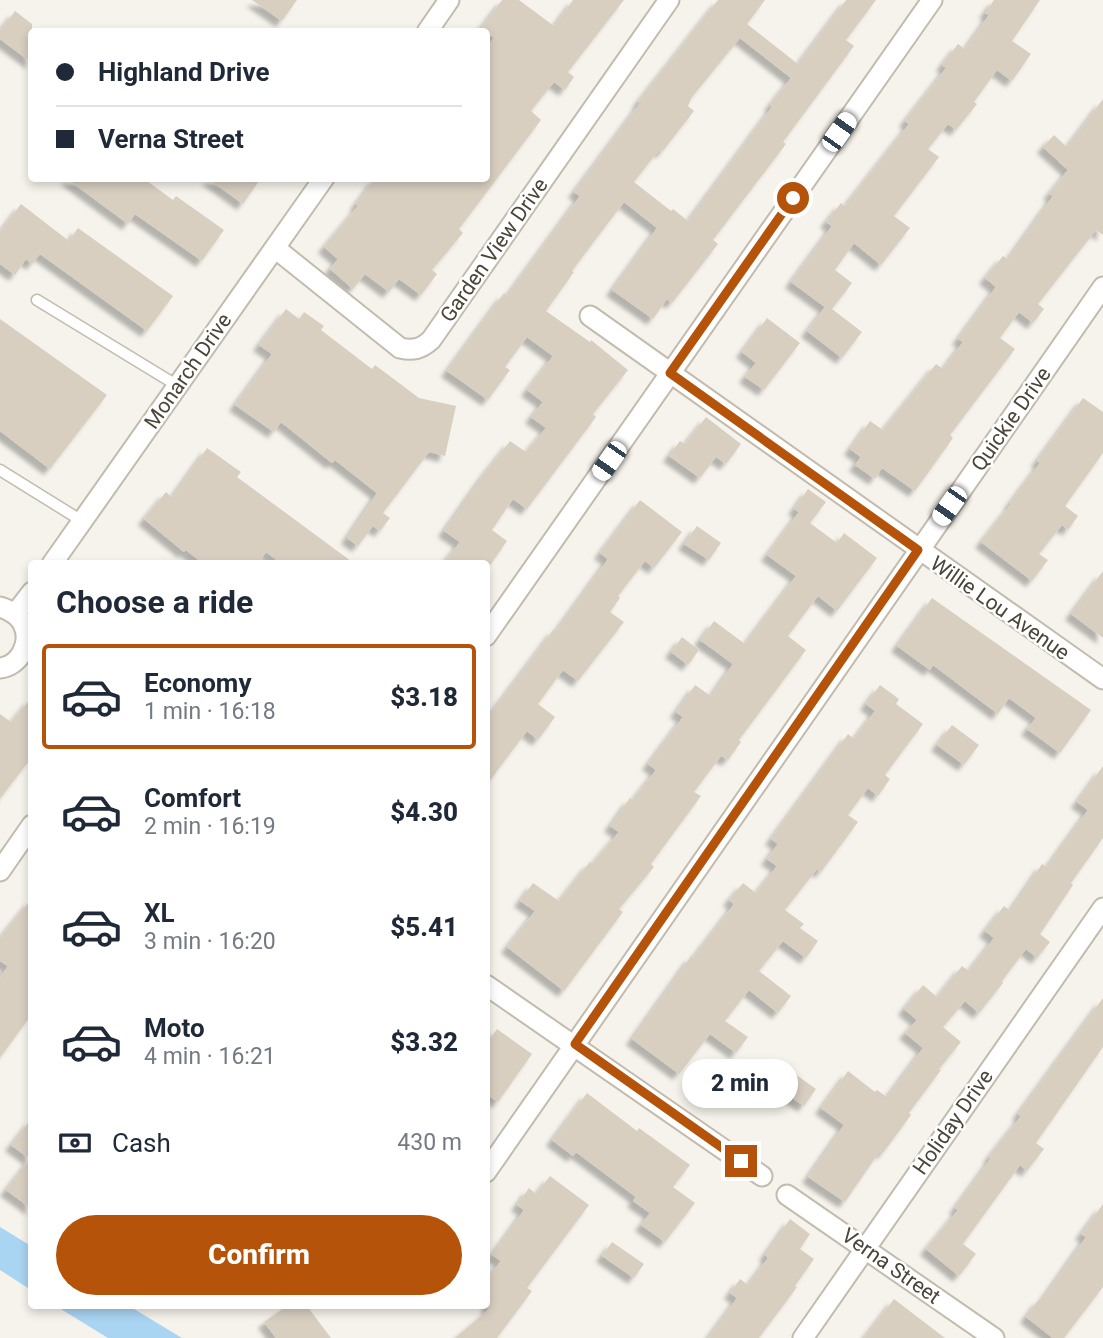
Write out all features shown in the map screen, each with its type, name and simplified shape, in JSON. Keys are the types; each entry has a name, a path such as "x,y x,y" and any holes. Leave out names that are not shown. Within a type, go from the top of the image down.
{"street":[{"path":"430,28 449,0"},
{"name":"Garden View Drive","path":"275,248 400,348 410,350 423,347 439,329 669,0"},
{"path":"490,630 932,0"},
{"name":"Monarch Drive","path":"55,560 321,182"},
{"name":"Quickie Drive","path":"490,1166 1103,287"},
{"name":"Willie Lou Avenue","path":"590,316 1103,679"},
{"path":"0,668 16,662 24,651 26,635 23,623 8,610 28,595"},
{"path":"0,871 28,831"},
{"name":"Holiday Drive","path":"803,1338 1103,908"},
{"path":"490,988 762,1176"},
{"name":"Verna Street","path":"787,1195 994,1338"}],"lane":[{"path":"37,300 178,386"},
{"path":"0,470 82,521"}],"water":[{"path":"0,1227 28,1244 28,1288 0,1270"},
{"path":"61,1309 134,1309 182,1338 108,1338"}],"building":[{"path":"252,0 297,0 282,21"},
{"path":"502,0 519,0 554,26 573,0 624,0 568,72 574,77 565,90 554,82 531,111 541,120 459,229 463,233 432,270 437,274 421,295 399,279 389,292 365,274 353,289 330,269 338,259 324,247 358,206 356,204 372,182 490,182 490,43 494,38 490,35 490,28 481,28"},
{"path":"718,0 765,0 747,24 798,64 846,0 876,0 846,40 854,46 783,142 786,144 713,240 718,244 672,303 667,299 653,319 612,290 657,228 624,202 572,271 574,272 546,311 590,342 591,340 628,370 593,414 596,417 527,509 513,499 492,530 507,541 491,564 490,560 446,560 460,542 444,531 484,474 510,441 526,452 546,428 531,417 543,402 527,390 553,356 527,337 505,367 510,370 488,400 447,371 504,293 507,296 580,196 574,192 640,103 638,102","holes":["740,38 791,78 770,105 772,107 688,221 634,182 694,111 688,106 692,97"]},
{"path":"994,0 1040,0 1012,41 1031,54 1012,81 997,70 974,102 977,104 956,130 948,124 928,149 939,157 894,216 910,228 881,265 854,243 835,270 852,283 832,309 862,332 842,358 807,331 825,307 791,282 832,226 826,222 841,203 845,206 909,124 905,121 946,68 942,65 958,44 965,49 989,15 985,13"},
{"path":"15,11 32,24 32,28 28,28 28,60 0,39 0,31"},
{"path":"1103,99 1103,235 1096,230 1038,304 1044,309 1033,323 1019,312 1000,338 1015,349 950,435 953,438 915,491 882,468 875,479 855,465 861,457 850,449 870,421 883,430 936,364 943,369 963,342 958,339 996,287 985,278 1003,256 1008,259 1053,196 1049,194 1068,170 1043,147 1054,135 1067,147"},
{"path":"71,182 148,182 173,200 176,196 224,230 202,261 135,214 128,224"},
{"path":"213,182 258,182 243,204"},
{"path":"21,204 69,241 78,228 173,296 147,331 40,254 32,264 26,259 15,275 0,264 0,232"},
{"path":"286,309 299,319 304,312 324,326 321,330 372,369 375,365 419,398 456,406 445,456 429,452 383,513 390,518 380,531 373,526 358,546 347,538 377,493 335,460 332,463 281,422 274,432 235,405 272,354 259,345"},
{"path":"767,318 800,343 764,390 745,377 756,363 742,352"},
{"path":"0,319 107,395 50,469 0,431"},
{"path":"1083,398 1103,412 1103,453 1065,506 1078,516 1068,530 1062,525 1039,554 1048,560 1032,581 981,542 1011,504 1040,463 1037,461"},
{"path":"706,417 741,444 726,464 716,457 700,478 669,456 680,441 685,444"},
{"path":"207,448 241,472 237,477 350,560 277,560 266,552 261,560 199,560 186,550 184,552 144,519 166,492 172,497"},
{"path":"808,489 826,502 810,523 837,543 844,533 877,558 837,611 818,596 788,636 806,650 739,740 741,742 728,760 721,756 694,792 701,796 651,864 654,867 619,909 623,912 564,991 507,947 535,911 520,901 533,883 559,901 590,862 592,864 619,832 610,826 630,798 633,800 656,770 648,764 683,717 676,712 695,685 711,696 733,664 700,640 714,621 745,644 796,576 767,555 799,512 794,509"},
{"path":"640,500 682,532 654,568 645,561 618,596 620,598 610,612 624,622 578,681 563,670 538,704 555,717 538,740 527,731 490,781 490,715 608,559 600,553"},
{"path":"697,526 721,543 709,560 684,544"},
{"path":"1103,571 1103,638 1071,614"},
{"path":"932,598 1091,710 1060,753 1027,729 1036,718 1009,698 998,714 933,665 930,670 897,646"},
{"path":"682,637 699,650 688,665 671,652"},
{"path":"880,685 899,699 896,704 923,724 885,775 890,779 878,796 868,788 848,815 858,822 821,872 817,869 785,910 804,924 800,928 818,941 806,958 783,941 759,971 791,996 778,1013 749,990 725,1021 748,1037 736,1053 710,1034 679,1074 632,1039 691,956 693,958 734,904 729,900 743,883 756,893 777,866 767,859 778,844 771,839 848,734 854,739 875,711 866,704"},
{"path":"28,702 28,762 0,799 0,714 11,722"},
{"path":"952,725 979,745 964,765 937,745"},
{"path":"1103,766 1103,838 1040,934 1050,942 1037,958 1026,949 979,1013 965,1001 943,1027 961,1042 939,1069 941,1070 909,1113 911,1115 883,1153 880,1151 845,1202 808,1177 844,1125 821,1108 848,1071 875,1092 877,1090 887,1097 923,1048 905,1033 917,1020 904,1009 923,985 937,997 962,966 969,971 994,938 985,931 1004,906 1010,911 1042,864 1047,867 1088,810 1077,802"},
{"path":"28,903 28,1020 0,1058 0,978 8,966 0,961 0,938"},
{"path":"1103,998 1103,1047 1036,1143 1044,1149 1027,1171 1020,1165 963,1244 976,1254 959,1276 926,1249 958,1210 955,1208 991,1158 989,1157 1021,1116 1018,1114"},
{"path":"497,1029 532,1054 498,1102 490,1097 490,1039"},
{"path":"788,1069 816,1089 804,1106 775,1086"},
{"path":"587,1093 637,1131 639,1128 690,1165 673,1187 695,1203 665,1242 641,1225 650,1213 633,1201 636,1197 576,1152 573,1156 552,1140"},
{"path":"28,1123 28,1158 11,1145"},
{"path":"28,1162 28,1206 6,1190"},
{"path":"550,1176 589,1205 527,1288 532,1291 497,1338 455,1338 490,1309 490,1275 501,1261 492,1255 524,1210 517,1205 529,1188 536,1194"},
{"path":"1103,1204 1103,1287 1064,1338 1053,1338 1026,1317 1039,1299 1041,1301 1086,1237 1081,1234"},
{"path":"790,1219 810,1234 800,1249 814,1259 795,1286 797,1287 759,1338 708,1338 737,1298 730,1293 740,1279 748,1285 768,1258 765,1255"},
{"path":"612,1242 644,1264 634,1278 602,1256"},
{"path":"894,1299 945,1338 864,1338"},
{"path":"283,1309 309,1309 331,1338 276,1338 264,1322"}],"route":[{"path":"741,1161 575,1044 918,550 670,373 793,198"}]}
